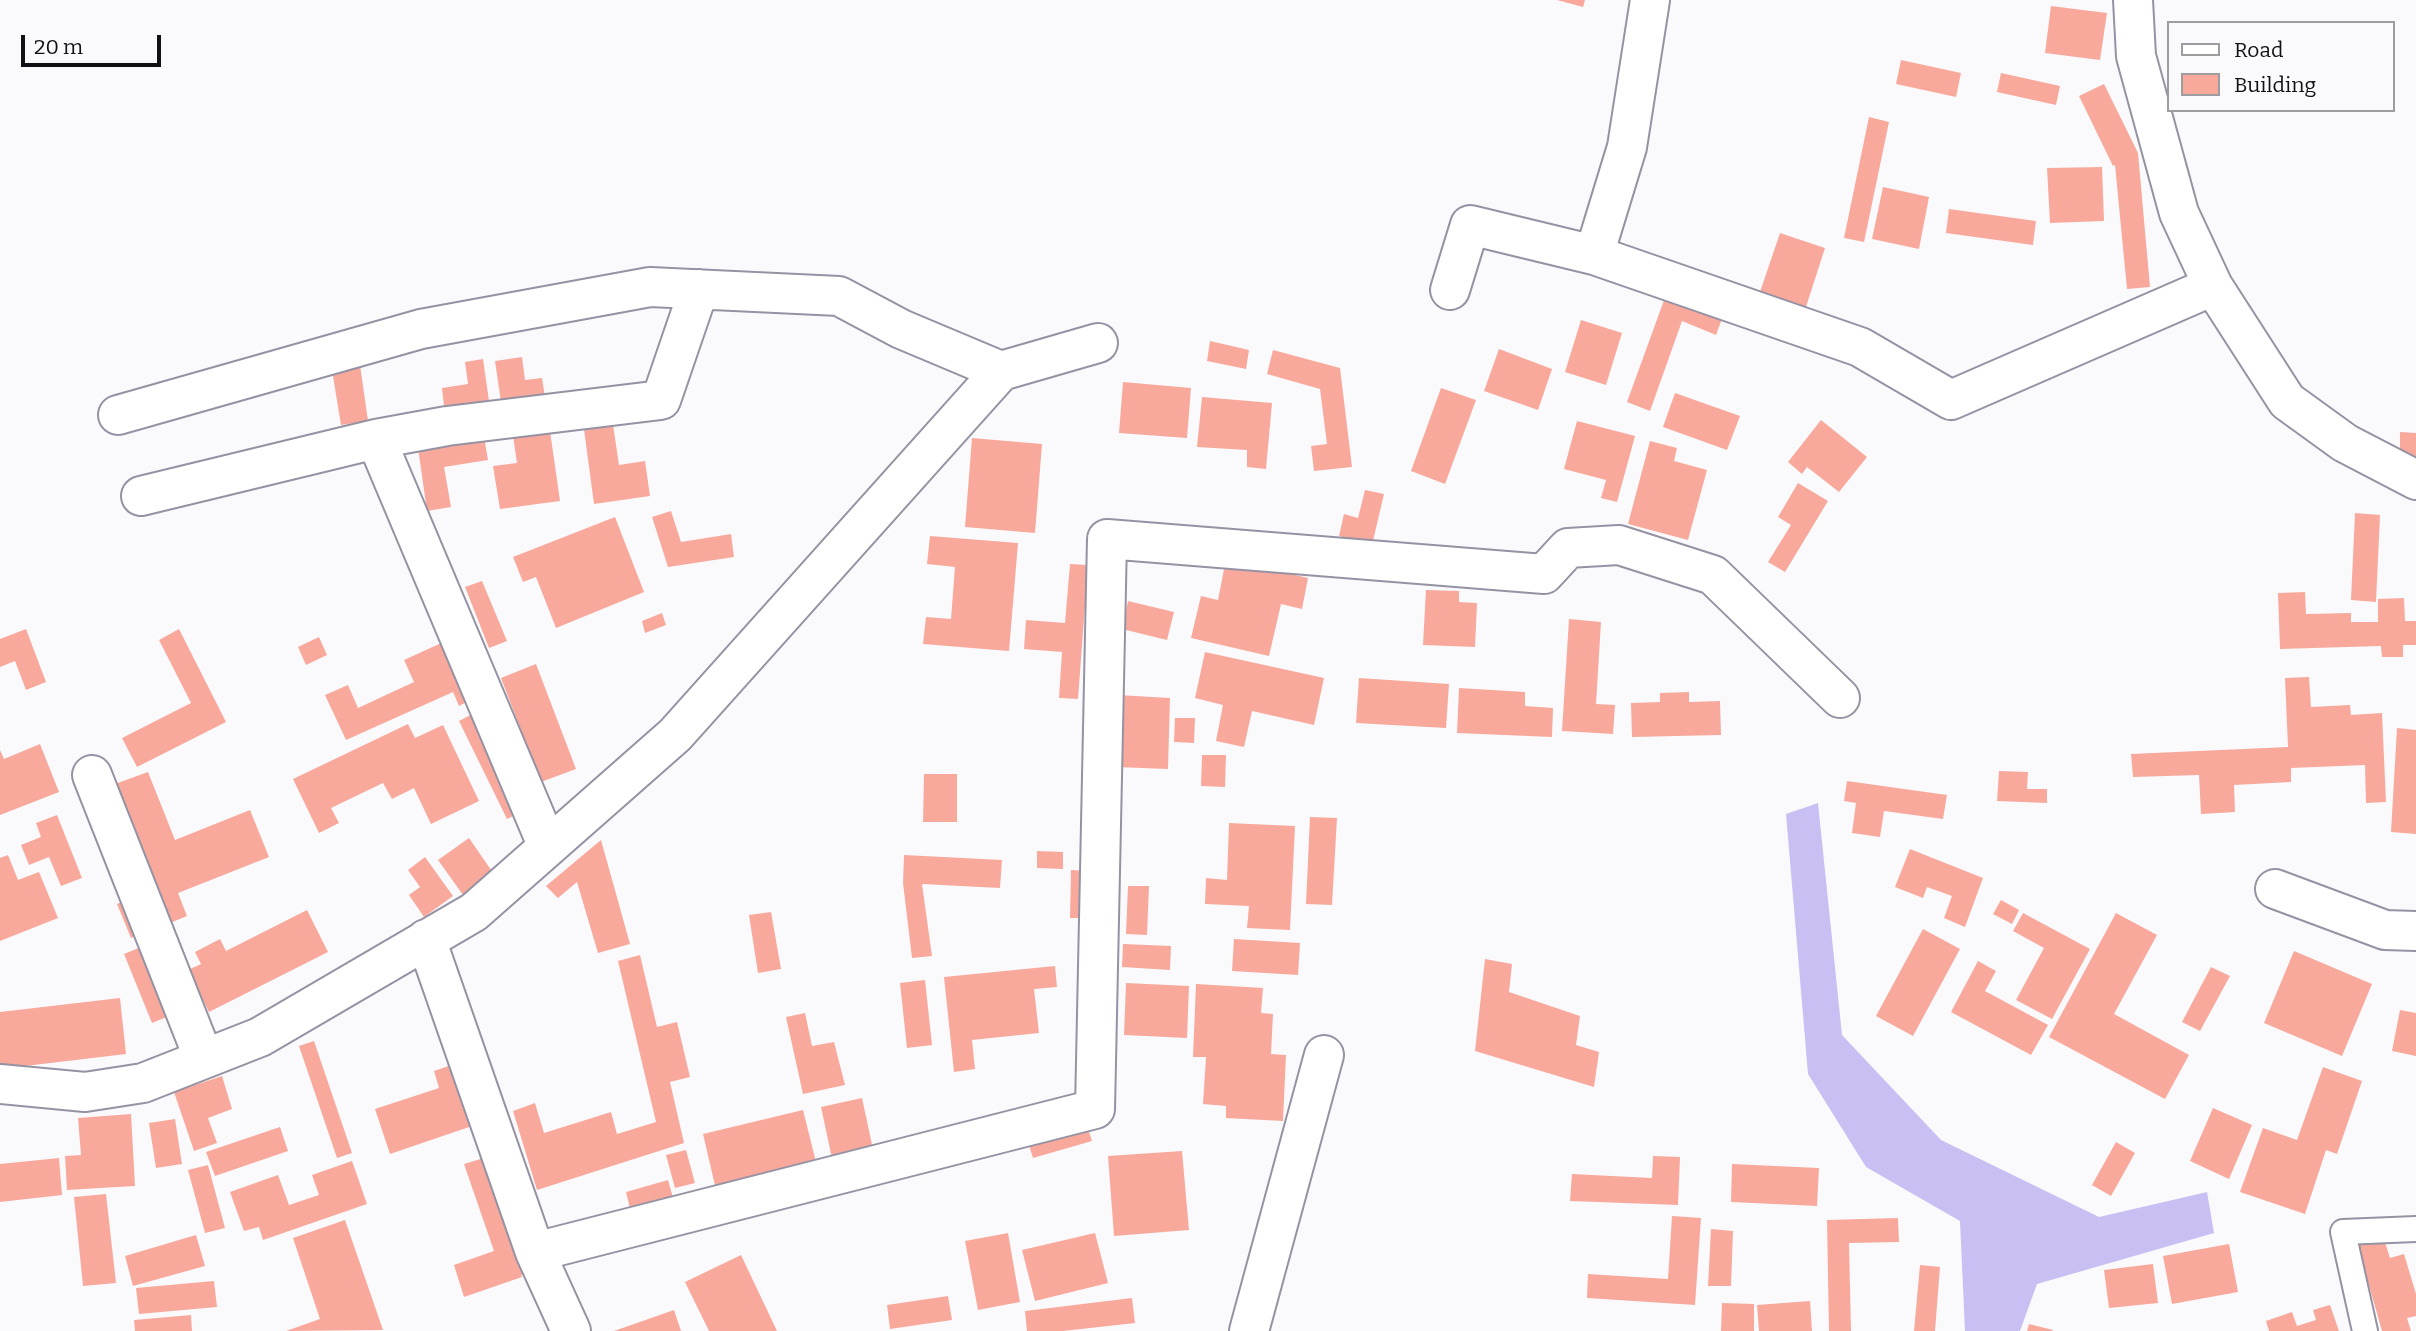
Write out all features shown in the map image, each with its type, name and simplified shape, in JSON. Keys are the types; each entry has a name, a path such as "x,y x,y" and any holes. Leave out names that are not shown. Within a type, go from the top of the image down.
{"street":[{"path":"1594,255 1628,146 1650,0"},
{"path":"2133,0 2136,56 2179,213 2213,286 2287,401 2345,443 2416,480"},
{"path":"1450,290 1470,225 1594,255 1860,347 1951,400 2213,286"},
{"path":"118,415 421,329 650,287 839,296 901,329 1001,371"},
{"path":"141,496 376,439 447,426 661,400 699,289"},
{"path":"0,1084 85,1092 143,1083 260,1037 474,912 675,735 1001,371 1098,343"},
{"path":"376,439 548,847"},
{"path":"535,1252 1095,1110 1107,539 1544,574 1568,548 1619,545 1713,575 1840,698"},
{"path":"92,775 204,1059"},
{"path":"2275,888 2385,930 2416,931"},
{"path":"426,939 535,1252 571,1331"},
{"path":"1249,1331 1324,1055"}],"lane":[{"path":"2365,1331 2343,1232 2416,1229"}],"shaded area":[{"path":"1818,803 1842,1035 1941,1140 2099,1217 2207,1192 2214,1233 2037,1284 2020,1331 1965,1331 1960,1221 1866,1167 1808,1074 1786,814"}],"building":[{"path":"1557,0 1585,0 1583,7"},
{"path":"2051,6 2107,13 2100,60 2045,53"},
{"path":"1901,60 1961,73 1956,97 1896,84"},
{"path":"2001,73 2060,86 2056,105 1997,92"},
{"path":"2104,84 2138,153 2150,287 2127,289 2115,165 2113,166 2079,96"},
{"path":"1869,117 1889,122 1864,242 1844,238"},
{"path":"2102,167 2104,221 2050,223 2047,168"},
{"path":"1883,187 1929,197 1919,249 1872,239"},
{"path":"1949,209 2036,221 2033,245 1946,233"},
{"path":"1780,233 1825,248 1804,313 1758,298"},
{"path":"1667,292 1724,313 1716,335 1682,321 1650,411 1627,402"},
{"path":"1581,320 1622,333 1606,385 1565,372"},
{"path":"1210,341 1249,350 1246,369 1207,361"},
{"path":"1499,349 1552,369 1538,410 1484,391"},
{"path":"1273,350 1340,368 1352,467 1314,471 1311,446 1327,444 1320,389 1267,374"},
{"path":"522,357 525,380 542,378 546,403 502,409 495,361"},
{"path":"483,359 490,408 445,415 442,388 468,384 465,362"},
{"path":"360,365 368,421 341,425 332,370"},
{"path":"1123,382 1191,388 1187,438 1119,433"},
{"path":"1441,388 1476,400 1445,484 1411,471"},
{"path":"1675,393 1740,416 1727,450 1663,427"},
{"path":"1202,397 1272,403 1266,469 1247,467 1247,450 1197,447"},
{"path":"612,418 619,465 645,461 650,496 594,504 583,422"},
{"path":"1821,420 1867,457 1839,492 1807,467 1802,474 1788,462"},
{"path":"1577,421 1635,436 1617,502 1601,498 1606,480 1564,469"},
{"path":"483,431 488,460 444,467 451,507 427,511 417,441"},
{"path":"550,431 560,501 500,509 493,466 517,463 513,436"},
{"path":"2400,432 2416,433 2416,457 2400,457"},
{"path":"972,438 1042,444 1035,533 965,527"},
{"path":"1650,441 1677,448 1674,461 1707,470 1688,540 1628,524"},
{"path":"1798,483 1828,501 1785,572 1768,562 1791,525 1778,517"},
{"path":"1365,490 1384,494 1372,545 1339,536 1344,514 1358,518"},
{"path":"671,511 681,542 731,534 734,557 668,567 652,517"},
{"path":"2355,513 2380,515 2376,602 2351,600"},
{"path":"615,517 644,592 556,628 536,577 523,582 513,557"},
{"path":"930,536 1018,543 1009,651 923,644 926,617 951,619 955,567 927,564"},
{"path":"1226,559 1308,578 1302,609 1281,604 1269,656 1191,638 1201,596 1218,600"},
{"path":"1070,564 1088,565 1078,699 1059,698 1062,652 1024,649 1026,620 1065,623"},
{"path":"482,581 507,641 489,648 465,587"},
{"path":"1426,590 1459,591 1459,602 1477,603 1475,647 1423,645"},
{"path":"2305,592 2306,614 2351,613 2351,622 2378,622 2378,599 2404,598 2405,621 2416,621 2416,645 2403,645 2403,657 2382,657 2381,646 2280,649 2278,593"},
{"path":"1128,601 1174,612 1167,640 1122,629"},
{"path":"662,613 666,625 645,633 642,621"},
{"path":"1569,619 1601,622 1596,704 1615,705 1613,734 1562,731"},
{"path":"26,629 46,682 26,690 15,661 0,667 0,639"},
{"path":"179,629 226,722 137,767 122,738 191,703 159,640"},
{"path":"319,637 327,655 306,665 298,647"},
{"path":"450,639 476,697 459,706 453,692 346,740 325,695 348,685 358,708 414,682 404,660"},
{"path":"1205,652 1324,678 1314,725 1252,711 1244,747 1216,741 1223,705 1195,698"},
{"path":"536,664 576,769 541,782 501,678"},
{"path":"2309,677 2311,707 2350,705 2351,715 2382,713 2386,802 2366,803 2365,765 2291,768 2291,782 2234,785 2235,812 2201,814 2199,775 2133,777 2131,754 2288,747 2285,678"},
{"path":"1359,678 1449,684 1446,728 1356,723"},
{"path":"1459,688 1525,692 1525,706 1553,708 1552,737 1457,733"},
{"path":"1689,692 1689,702 1720,701 1721,735 1632,737 1631,703 1660,702 1660,693"},
{"path":"1118,695 1170,698 1168,769 1116,767"},
{"path":"480,710 528,809 507,819 459,721"},
{"path":"1175,718 1195,718 1194,743 1174,742"},
{"path":"408,724 415,738 443,725 479,801 431,824 414,788 392,799 383,783 331,808 339,823 319,833 293,779"},
{"path":"2397,728 2416,730 2416,834 2391,832"},
{"path":"40,744 59,792 0,815 0,750 4,759"},
{"path":"1202,755 1226,755 1225,787 1201,786"},
{"path":"1999,771 2028,772 2027,789 2047,789 2047,803 1997,801"},
{"path":"148,772 175,840 250,810 269,857 178,893 187,916 170,923 115,784"},
{"path":"924,774 957,774 957,822 923,822"},
{"path":"1847,781 1947,795 1943,819 1884,811 1880,837 1852,833 1856,803 1844,801"},
{"path":"57,815 82,878 61,886 49,857 29,865 21,845 41,837 36,823"},
{"path":"1310,817 1337,818 1332,905 1306,904"},
{"path":"1229,823 1295,826 1290,930 1247,928 1249,906 1205,904 1206,878 1227,880"},
{"path":"469,838 498,880 468,902 438,860"},
{"path":"601,840 630,944 598,953 577,882 558,898 546,886"},
{"path":"1910,849 1983,878 1965,927 1944,918 1952,896 1927,887 1923,898 1895,887"},
{"path":"1037,851 1063,852 1063,869 1037,868"},
{"path":"8,855 18,880 39,872 58,918 0,941 0,858"},
{"path":"904,855 1002,860 1000,888 922,884 932,956 912,958 903,883"},
{"path":"425,857 453,896 424,917 409,895 420,887 408,870"},
{"path":"1071,870 1090,871 1088,918 1070,918"},
{"path":"1128,886 1149,886 1147,935 1126,934"},
{"path":"128,899 141,934 131,938 117,904"},
{"path":"2001,900 2019,910 2012,924 1993,914"},
{"path":"307,910 328,952 209,1012 188,970 201,964 195,952 220,939 226,951"},
{"path":"771,912 781,969 758,973 749,915"},
{"path":"2023,913 2090,949 2052,1019 2016,1000 2044,948 2013,931"},
{"path":"2116,913 2157,935 2114,1014 2189,1055 2165,1099 2049,1037"},
{"path":"1923,929 1960,949 1913,1036 1876,1016"},
{"path":"1234,939 1300,943 1298,975 1232,971"},
{"path":"1123,944 1171,946 1170,970 1122,967"},
{"path":"146,945 174,1014 152,1023 124,954"},
{"path":"2294,951 2372,984 2342,1056 2264,1023"},
{"path":"640,955 657,1027 677,1022 690,1077 670,1082 684,1143 537,1190 513,1111 535,1103 544,1133 611,1112 617,1134 656,1122 618,961"},
{"path":"1485,959 1512,964 1509,992 1580,1016 1576,1045 1599,1052 1594,1087 1475,1051"},
{"path":"1978,961 1996,971 1985,991 2048,1025 2031,1055 1951,1012"},
{"path":"1055,966 1057,987 1034,989 1039,1033 972,1040 975,1069 954,1072 944,977"},
{"path":"2211,967 2230,976 2200,1031 2182,1022"},
{"path":"925,980 932,1045 907,1048 900,983"},
{"path":"1126,983 1189,986 1187,1038 1124,1035"},
{"path":"1196,984 1263,988 1261,1013 1273,1014 1271,1054 1286,1055 1283,1121 1226,1118 1226,1106 1203,1104 1206,1057 1193,1057"},
{"path":"120,998 126,1054 0,1069 0,1012"},
{"path":"2400,1010 2416,1013 2416,1056 2392,1051"},
{"path":"805,1013 812,1046 834,1042 845,1085 803,1094 786,1017"},
{"path":"314,1041 352,1153 337,1158 299,1046"},
{"path":"454,1064 475,1125 390,1154 375,1109 439,1088 434,1071"},
{"path":"2323,1067 2362,1081 2337,1154 2326,1150 2305,1214 2240,1192 2263,1128 2297,1140"},
{"path":"222,1076 232,1109 208,1118 217,1143 194,1151 174,1092"},
{"path":"862,1098 874,1154 833,1163 821,1107"},
{"path":"2213,1108 2252,1125 2229,1179 2190,1161"},
{"path":"803,1110 818,1170 717,1194 703,1134"},
{"path":"131,1114 135,1186 67,1190 65,1156 81,1155 78,1118"},
{"path":"175,1119 182,1164 156,1168 149,1123"},
{"path":"1086,1122 1092,1141 1033,1158 1027,1139"},
{"path":"280,1127 288,1151 215,1176 206,1152"},
{"path":"2116,1142 2135,1153 2111,1196 2092,1185"},
{"path":"686,1150 695,1183 675,1188 666,1155"},
{"path":"1182,1151 1189,1230 1114,1236 1108,1156"},
{"path":"1653,1156 1680,1157 1678,1205 1570,1201 1572,1174 1652,1178"},
{"path":"487,1157 527,1273 464,1297 454,1265 494,1251 464,1164"},
{"path":"59,1158 62,1195 0,1202 0,1164"},
{"path":"352,1161 367,1204 263,1240 259,1227 244,1231 230,1192 278,1175 289,1205 319,1195 312,1175"},
{"path":"1732,1164 1819,1168 1817,1206 1731,1202"},
{"path":"208,1165 225,1228 205,1233 188,1170"},
{"path":"668,1180 674,1201 631,1213 626,1192"},
{"path":"106,1194 116,1283 83,1286 74,1197"},
{"path":"1672,1216 1701,1218 1695,1305 1587,1298 1588,1274 1668,1279"},
{"path":"1898,1218 1899,1242 1849,1243 1851,1331 1829,1331 1827,1220"},
{"path":"345,1220 383,1330 286,1331 320,1319 293,1238"},
{"path":"1711,1229 1733,1231 1731,1286 1708,1286"},
{"path":"1008,1233 1020,1302 978,1310 965,1241"},
{"path":"1095,1233 1108,1283 1035,1301 1022,1250"},
{"path":"196,1235 205,1266 133,1286 125,1256"},
{"path":"2383,1236 2390,1258 2404,1254 2416,1294 2416,1316 2407,1318 2411,1331 2382,1331 2357,1243"},
{"path":"2229,1244 2238,1292 2172,1304 2163,1256"},
{"path":"741,1255 777,1331 709,1331 685,1282"},
{"path":"2153,1264 2158,1303 2109,1308 2104,1270"},
{"path":"1920,1265 1940,1267 1935,1331 1914,1331"},
{"path":"214,1281 217,1307 139,1314 136,1288"},
{"path":"948,1296 952,1320 890,1329 887,1305"},
{"path":"1132,1298 1135,1323 1063,1331 1027,1331 1025,1311"},
{"path":"1810,1301 1812,1331 1759,1331 1757,1305"},
{"path":"1722,1303 1754,1304 1754,1331 1721,1331"},
{"path":"2330,1305 2339,1331 2269,1331 2266,1321 2292,1312 2297,1326 2316,1320 2313,1310"},
{"path":"674,1310 681,1331 614,1331"},
{"path":"191,1315 192,1331 135,1331 134,1320"},
{"path":"2029,1324 2053,1330 2027,1331"}]}
